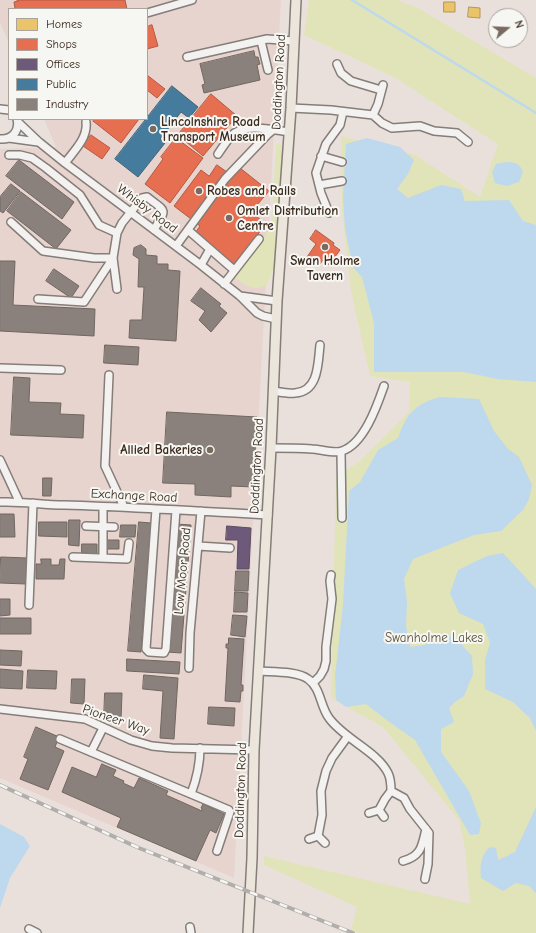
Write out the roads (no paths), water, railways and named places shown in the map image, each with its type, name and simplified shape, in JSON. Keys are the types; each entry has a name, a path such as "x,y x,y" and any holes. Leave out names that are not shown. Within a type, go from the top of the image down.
{"main road":[{"name":"Doddington Road","path":"248,933 252,858 254,750 268,515 276,319 291,108 296,0"}],"street":[{"path":"148,12 192,0"},
{"path":"187,57 267,39 294,41"},
{"path":"260,41 268,70"},
{"path":"337,64 341,73 351,81 382,88 373,116"},
{"path":"0,102 5,109"},
{"path":"291,108 331,110 373,116 392,128 420,126 434,131 457,133 468,142"},
{"path":"329,213 321,193 316,173 326,144 340,125 343,112"},
{"name":"Whisby Road","path":"9,138 16,131 18,121"},
{"name":"Whisby Road","path":"18,121 39,142 65,163 201,264 240,296 257,313 276,319"},
{"path":"65,163 83,139 87,129 86,122"},
{"path":"218,154 232,135 241,130 260,128 289,132"},
{"path":"176,246 225,179 273,130"},
{"path":"0,139 9,138 39,142"},
{"path":"9,155 20,155 32,158 46,168 80,196 99,225 117,233"},
{"path":"321,156 342,162"},
{"path":"320,185 342,181"},
{"path":"117,289 113,258 117,233 122,223 142,198 147,197 164,212 154,230"},
{"path":"11,222 43,251 94,258 113,258"},
{"path":"188,230 234,270"},
{"path":"224,284 259,239"},
{"path":"201,264 210,249"},
{"path":"38,299 84,302 113,258"},
{"name":"Whisby Road","path":"240,296 277,301"},
{"path":"273,391 296,393 306,390 314,382 318,370 320,345"},
{"path":"0,368 60,370"},
{"path":"109,374 105,466 124,507"},
{"path":"271,448 312,449 341,452 351,446 365,430 376,410 384,386"},
{"path":"341,452 342,518"},
{"path":"0,460 19,501"},
{"name":"Exchange Road","path":"0,502 19,501 55,505 124,507 268,515"},
{"path":"29,605 33,503"},
{"path":"103,507 103,558"},
{"path":"156,509 146,649 149,652 164,652 166,649 176,510"},
{"name":"Low Moor Road","path":"189,668 190,633 201,511"},
{"path":"86,526 114,527"},
{"path":"73,557 127,559 129,543"},
{"path":"198,546 230,548"},
{"path":"313,683 320,676 326,661 326,646 332,599 330,581 331,575"},
{"path":"259,671 303,676 313,683 317,689 326,714 331,721 381,763 388,774 391,791 379,810"},
{"name":"Pioneer Way","path":"0,709 85,719 131,740 152,746 172,748 254,750"},
{"path":"91,752 103,728"},
{"path":"318,836 322,815 322,791 326,771 332,758 348,736"},
{"path":"60,739 229,810 230,812 217,851"},
{"path":"191,794 198,774 200,748"},
{"path":"391,791 404,798 410,809 429,833 428,864 425,879"},
{"path":"369,812 379,810"},
{"path":"379,810 384,817"},
{"path":"403,861 418,854 422,848 426,829"},
{"path":"309,839 318,836"},
{"path":"318,836 325,843"},
{"path":"29,930 37,933"}],"water":[{"path":"367,138 400,147 414,160 408,174 397,189 408,198 441,185 461,189 465,201 509,200 523,221 536,225 536,382 498,379 464,372 374,372 374,323 362,277 353,267 345,229 343,197 346,144"},
{"path":"506,162 517,164 523,172 519,182 507,186 495,183 492,172 496,164"},
{"path":"440,397 479,399 494,431 508,449 519,457 532,485 529,499 523,510 501,531 474,535 413,559 404,579 407,601 406,626 410,647 425,645 427,635 445,633 455,638 472,656 473,674 464,696 449,708 454,722 441,729 441,752 469,791 481,823 479,834 470,835 415,740 366,704 346,707 336,700 335,676 343,605 349,491 360,482 378,450 398,438 408,416 424,403"},
{"path":"503,553 536,589 536,731 530,718 513,702 485,689 485,660 490,643 483,624 459,613 450,593 458,570 487,556"},
{"path":"536,807 536,893 529,886 516,883 503,891 481,878 482,857 490,847 496,848 498,860 515,852"},
{"path":"0,824 24,837 30,846 10,878 0,908"}],"waterway":[{"path":"352,0 536,113"}],"railway":[{"path":"0,785 139,848 353,933"}],"place":[{"name":"Lincolnshire Road Transport Museum","path":"153,129"},
{"name":"Robes and Rails","path":"199,191"},
{"name":"Omlet Distribution Centre","path":"229,218"},
{"name":"Swan Holme Tavern","path":"325,247"},
{"name":"Allied Bakeries","path":"210,450"}],"park label":[{"name":"Swanholme Lakes","path":"434,638"}]}
